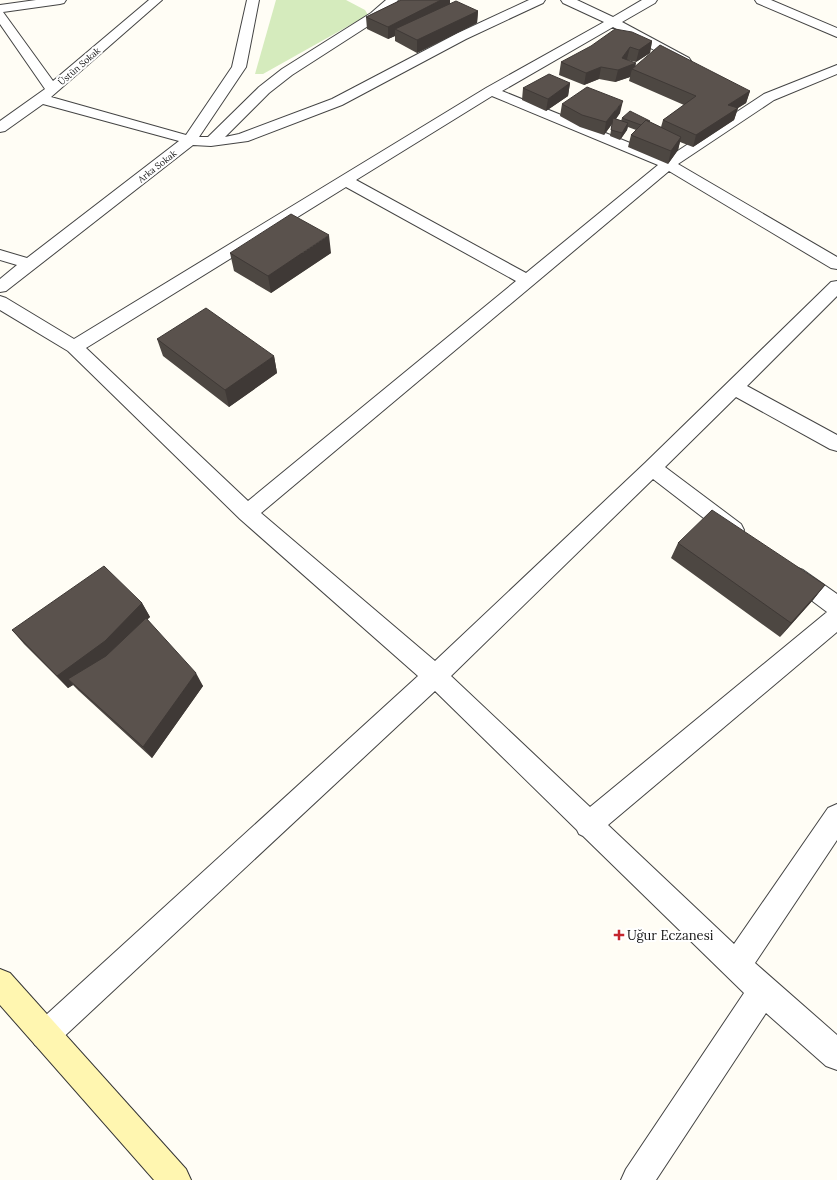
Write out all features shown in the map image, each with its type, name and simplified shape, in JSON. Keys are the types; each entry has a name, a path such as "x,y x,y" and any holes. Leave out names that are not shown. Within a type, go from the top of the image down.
{"main road":[{"path":"0,982 45,1035 175,1180"}],"street":[{"path":"0,9 60,0"},
{"name":"Üstün Sokak","path":"0,128 41,99 156,0"},
{"name":"Arka Sokak","path":"0,287 190,140 239,67 253,0"},
{"path":"210,142 264,90 287,72 375,16 388,6 392,0"},
{"path":"41,99 190,140 210,142 243,138 337,102 462,36 538,0"},
{"path":"567,0 612,21 693,66"},
{"path":"74,347 490,91 651,0"},
{"path":"761,0 837,33"},
{"path":"0,15 52,89"},
{"path":"247,513 526,280 668,164 753,100 769,97 837,69"},
{"path":"490,91 668,164 837,264"},
{"path":"344,180 526,280"},
{"path":"0,255 31,264"},
{"path":"45,1035 435,676 652,468 837,286"},
{"path":"0,302 74,347 247,513 435,676 588,825 763,991 837,1055"},
{"path":"733,388 837,444"},
{"path":"652,468 748,540"},
{"path":"780,564 837,607"},
{"path":"588,825 833,629"},
{"path":"737,965 837,817"},
{"path":"637,1180 763,991"}],"green space":[{"path":"276,0 346,0 365,10 368,15 263,74 255,74"}],"building":[{"path":"401,0 441,0 388,27 366,17"},
{"path":"456,1 478,11 417,40 395,29"},
{"path":"615,29 632,32 652,41 639,50 630,47 622,58 636,63 618,70 601,67 586,73 561,62 591,46"},
{"path":"660,45 750,91 728,105 738,108 696,135 663,120 696,96 632,69"},
{"path":"549,74 570,83 548,99 523,88"},
{"path":"587,87 623,101 606,122 582,115 562,104"},
{"path":"630,111 650,121 649,122 646,120 641,125 622,118"},
{"path":"613,118 628,123 622,133 611,130"},
{"path":"646,120 681,137 671,151 631,135"},
{"path":"291,214 329,235 268,276 230,253"},
{"path":"206,308 274,356 225,390 157,339"},
{"path":"712,510 825,585 791,623 678,543"},
{"path":"104,566 142,603 105,641 57,676 12,630"},
{"path":"146,618 196,673 143,747 68,679 106,656"}],"place":[{"name":"Uğur Eczanesi","path":"619,935"}]}
